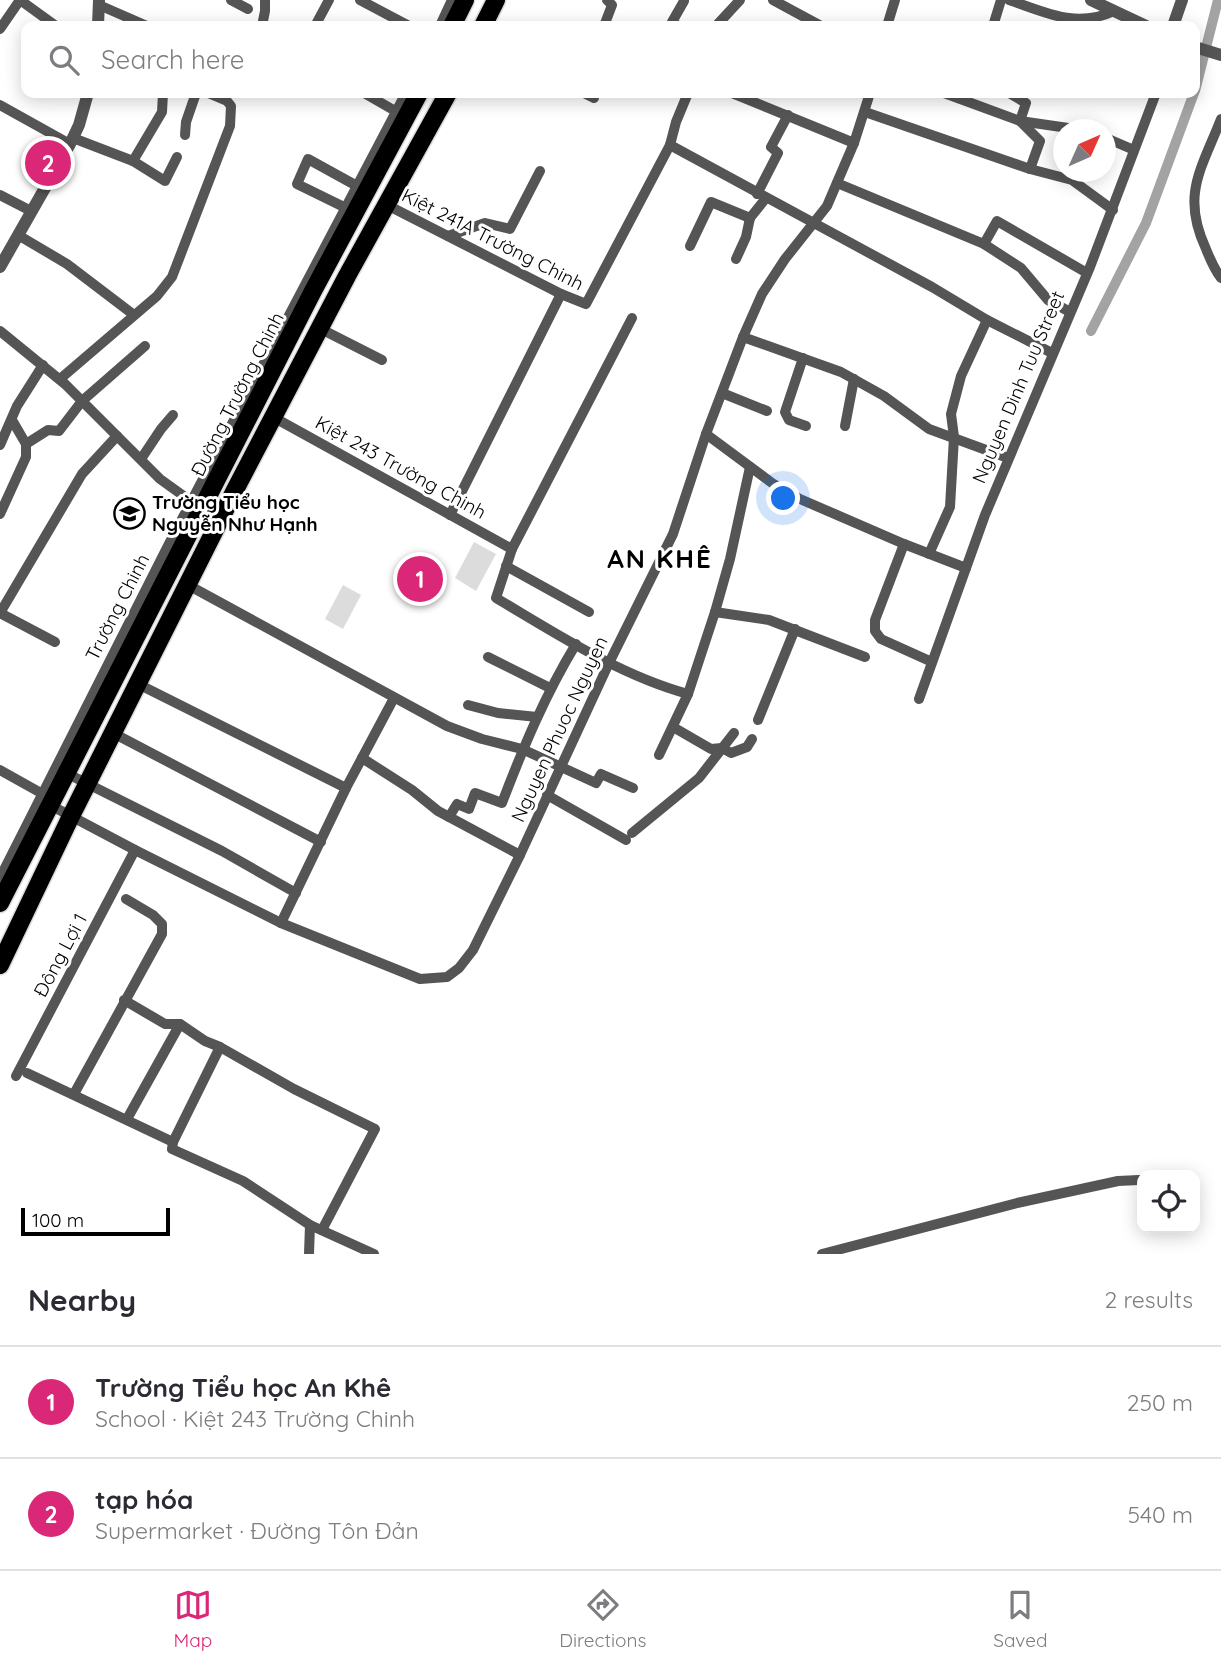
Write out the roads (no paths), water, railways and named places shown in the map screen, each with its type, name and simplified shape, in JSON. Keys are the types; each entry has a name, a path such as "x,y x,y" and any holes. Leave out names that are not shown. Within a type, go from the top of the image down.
{"highway":[{"path":"454,21 465,0"},
{"path":"486,21 496,0"},
{"path":"0,965 87,783 272,416 445,98"},
{"path":"405,100 433,122"},
{"name":"Đường Trường Chinh","path":"0,903 49,799 66,773 313,291 405,100"},
{"path":"313,291 333,302"}],"street":[{"path":"0,29 20,0 49,21"},
{"path":"231,0 247,9"},
{"path":"263,21 265,0"},
{"path":"318,21 329,0"},
{"path":"360,0 400,21"},
{"path":"443,21 453,0"},
{"path":"607,0 612,5 612,11 607,21"},
{"path":"721,21 740,0"},
{"path":"773,0 812,21"},
{"path":"889,21 895,0"},
{"path":"995,21 1001,0"},
{"path":"1009,0 1050,14 1080,20 1114,11"},
{"path":"1091,0 1135,21"},
{"path":"1175,21 1182,0"},
{"path":"674,21 684,1"},
{"path":"97,21 99,2 137,21"},
{"path":"1048,21 1050,14"},
{"path":"1200,48 1220,54"},
{"path":"0,267 71,141 86,98"},
{"path":"134,161 162,112 163,98"},
{"path":"186,135 186,122 194,98"},
{"path":"60,379 157,296 172,277 230,126 231,106 219,98"},
{"path":"686,98 670,145 932,287 987,320 1052,353"},
{"path":"745,98 854,143"},
{"name":"Nguyen Phuoc Nguyen","path":"0,770 49,799 71,816 281,923 420,979 447,977 459,968 473,950 520,856 559,767 673,534 706,434 762,294 785,259 827,206 854,143 869,98"},
{"path":"958,98 1020,121 1053,126"},
{"path":"1018,98 1026,103 1020,121"},
{"name":"Nguyen Dinh Tuu Street","path":"919,699 1008,458 1113,210 1153,98"},
{"name":"Trường Chinh","path":"0,880 49,799 192,502 405,100"},
{"path":"0,105 71,141 134,161 165,181 177,157"},
{"path":"865,112 1030,169 1072,180 1113,210"},
{"path":"736,259 778,153 771,147 788,115"},
{"path":"1221,119 1199,176 1193,205 1199,234 1221,278"},
{"path":"1020,121 1040,141 1030,169"},
{"path":"1116,143 1134,150"},
{"name":"Kiệt 241A Trường Chinh","path":"387,205 584,304 590,298 670,145"},
{"path":"346,208 297,184 308,159 357,187"},
{"path":"448,236 485,223 510,229 540,171"},
{"path":"836,183 984,244 1021,268 1048,300 1070,312"},
{"path":"0,195 31,211"},
{"path":"690,246 711,202 750,218"},
{"path":"984,244 997,221 1087,273"},
{"path":"18,235 67,264 134,315"},
{"path":"450,515 561,294"},
{"path":"632,318 512,549 495,598 609,663 662,687 688,694"},
{"path":"929,554 950,506 954,437 951,414 961,376 987,320"},
{"path":"319,328 383,360"},
{"path":"0,331 60,379 160,479 192,502"},
{"path":"743,337 854,379 884,396 929,429 1008,458"},
{"path":"26,444 48,430 60,431 82,401 145,346"},
{"path":"803,358 785,412 789,420 806,426"},
{"path":"0,445 17,406 43,365"},
{"path":"845,426 854,379"},
{"path":"722,393 767,411"},
{"path":"141,460 173,415"},
{"name":"Kiệt 243 Trường Chinh","path":"272,416 512,549"},
{"path":"0,514 26,457 26,444 12,420"},
{"path":"706,434 750,467 800,499 966,568"},
{"path":"55,642 0,613 82,474 117,436"},
{"path":"659,755 688,694 715,612 730,559 750,467"},
{"path":"904,544 875,620 875,631 881,639 932,662"},
{"path":"506,566 589,612"},
{"path":"188,585 447,726 482,739 522,749 596,783 601,774 633,788"},
{"path":"715,612 769,620 865,657"},
{"path":"758,720 795,629"},
{"path":"449,817 457,804 469,809 475,793 502,803 522,749 550,688 576,644"},
{"path":"488,657 550,688"},
{"path":"138,684 346,788"},
{"path":"281,923 346,788 394,698"},
{"path":"468,705 498,713 537,717"},
{"path":"673,727 710,749 722,748 735,753 747,747 752,739"},
{"path":"113,733 321,842"},
{"path":"547,795 629,837 699,778 733,733"},
{"path":"362,758 449,817 520,856"},
{"path":"66,773 222,851 296,893"},
{"name":"Đông Lợi 1","path":"74,1094 22,1074 135,850"},
{"path":"126,899 153,915 162,924 162,933 74,1094 173,1142"},
{"path":"124,1000 165,1024 180,1024 205,1041 294,1089 375,1129 322,1230"},
{"path":"127,1119 180,1024"},
{"path":"220,1047 172,1149 243,1181 310,1225 374,1254"},
{"path":"822,1254 1017,1203 1118,1181 1137,1180"},
{"path":"309,1254 310,1225"}],"waterway":[{"path":"1200,71 1218,0"},
{"path":"1091,331 1146,223 1192,98"}],"railway":[{"path":"449,21 460,0"},
{"path":"0,896 409,98"}],"place":[{"name":"tạp hóa","path":"48,163"},
{"name":"Trường Tiểu học Nguyễn Như Hạnh","path":"129,513"},
{"name":"Trường Tiểu học An Khê","path":"420,579"}],"district":[{"name":"AN KHÊ","path":"660,558"}]}
